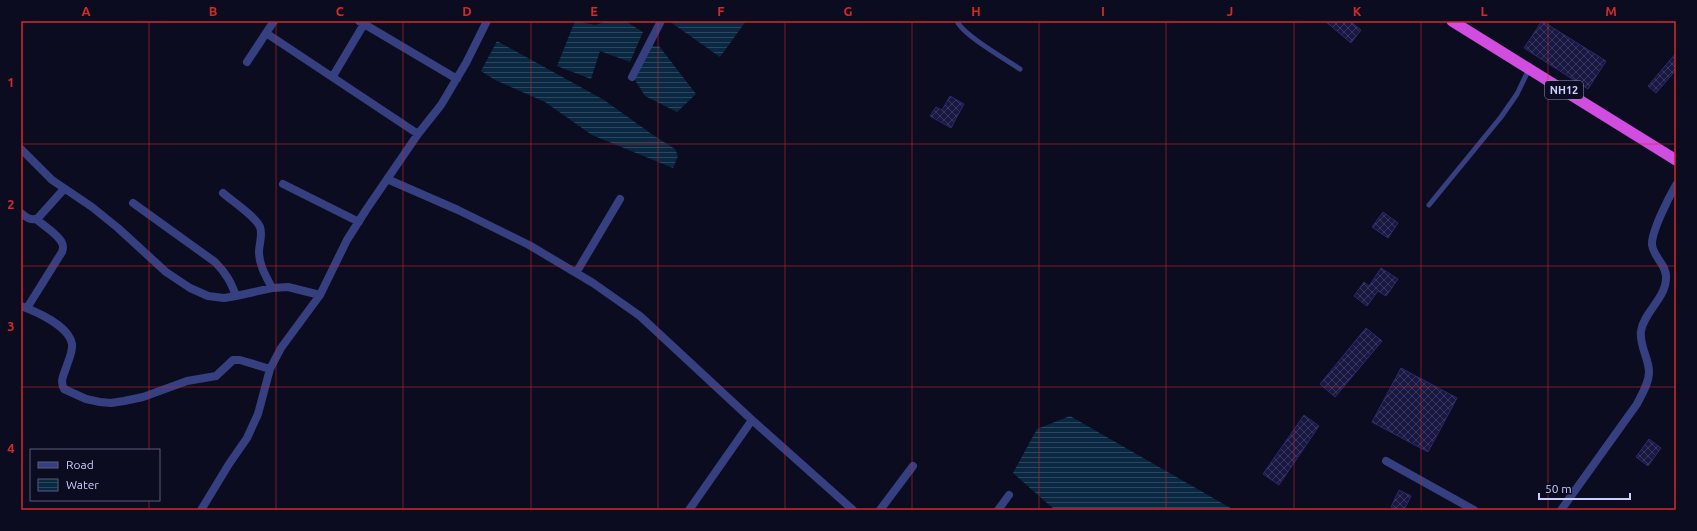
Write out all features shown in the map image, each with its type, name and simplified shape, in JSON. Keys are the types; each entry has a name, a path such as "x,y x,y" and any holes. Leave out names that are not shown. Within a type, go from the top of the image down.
{"highway":[{"name":"NH12","path":"1452,21 1676,160"}],"street":[{"path":"247,62 274,21"},
{"path":"201,510 229,464 248,438 258,414 270,369 281,348 320,295 347,240 358,222 457,79 487,21"},
{"path":"632,76 661,21"},
{"path":"333,76 362,23 457,79"},
{"path":"266,32 418,134"},
{"path":"21,150 52,180 92,207 118,228 166,272 190,288 208,296 224,298 272,288 288,287 320,295"},
{"path":"387,179 458,210 530,245 576,273 640,316 752,420 854,510"},
{"path":"283,184 358,222"},
{"path":"1566,509 1637,404 1646,388 1649,372 1641,344 1641,330 1662,292 1666,279 1665,268 1652,245 1654,234 1676,185"},
{"path":"36,219 64,189"},
{"path":"223,193 253,218 260,227 261,239 259,253 261,265 272,288"},
{"path":"576,273 620,199"},
{"path":"133,203 215,262 226,273 232,283 236,296"},
{"path":"21,213 27,218 33,220 36,219 58,238 63,247 62,252 24,307 38,313 56,324 70,337 72,350 62,382 64,389 100,402 111,403 143,397 166,388 216,376 233,360 240,360 270,369"},
{"path":"689,510 752,420"},
{"path":"1386,461 1474,510"},
{"path":"880,510 913,466"},
{"path":"998,510 1009,495"}],"lane":[{"path":"957,21 960,27 971,36 1020,69"},
{"path":"1429,205 1501,117 1517,94 1529,69"}],"water":[{"path":"575,21 595,25 608,21 625,21 643,32 630,62 600,51 591,79 557,66"},
{"path":"669,21 746,21 720,57"},
{"path":"497,41 604,100 675,149 678,156 673,168 592,135 545,102 495,80 481,71"},
{"path":"648,46 659,46 696,94 677,112 645,96 633,77"},
{"path":"1070,416 1234,510 1055,510 1013,473 1037,429"}],"building":[{"path":"1325,21 1350,21 1361,30 1351,43"},
{"path":"1542,21 1606,61 1588,89 1524,48"},
{"path":"1676,53 1676,70 1656,93 1648,86"},
{"path":"950,96 964,104 951,128 930,116 936,107 942,110"},
{"path":"1383,212 1398,223 1388,238 1372,227"},
{"path":"1381,268 1398,279 1386,296 1378,291 1367,306 1354,296 1364,282 1369,286"},
{"path":"1366,328 1382,341 1335,397 1320,384"},
{"path":"1401,368 1457,398 1428,452 1372,422"},
{"path":"1304,415 1319,426 1279,485 1263,474"},
{"path":"1649,439 1661,448 1648,466 1636,457"},
{"path":"1399,490 1411,496 1404,510 1397,510 1391,507"}]}
